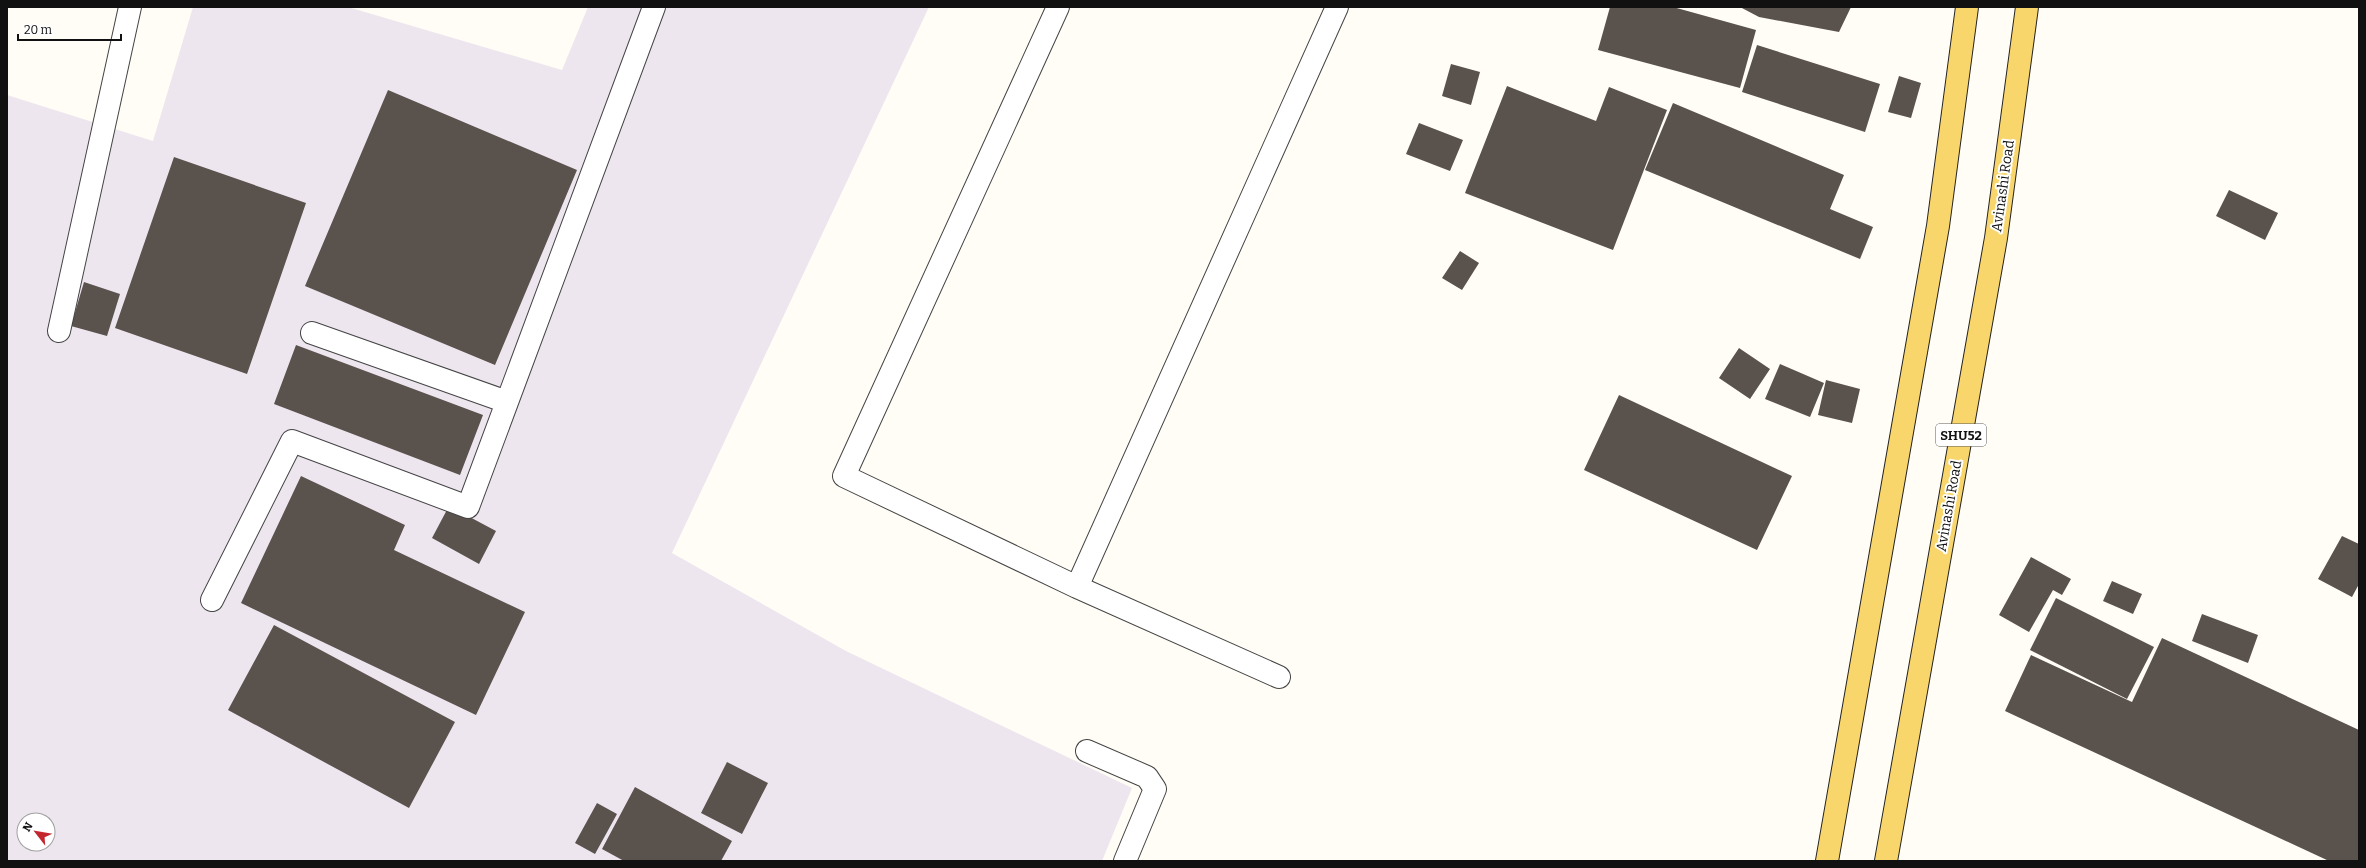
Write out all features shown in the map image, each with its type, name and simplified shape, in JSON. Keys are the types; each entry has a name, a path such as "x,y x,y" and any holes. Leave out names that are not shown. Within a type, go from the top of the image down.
{"main road":[{"path":"1827,861 1938,226 1967,7"},
{"name":"Avinashi Road","path":"1886,861 1996,238 2027,7"}],"street":[{"path":"59,331 130,7"},
{"path":"212,600 292,441 468,507 654,7"},
{"path":"1058,7 844,476 1077,587 1278,677"},
{"path":"1077,587 1337,7"},
{"path":"312,333 507,402"},
{"path":"1087,751 1147,777 1155,789 1125,861"}],"shaded area":[{"path":"193,7 348,7 562,70 588,7 929,7 672,553 846,651 1132,788 1102,861 7,861 7,95 153,141"}],"building":[{"path":"1610,7 1673,7 1756,30 1740,88 1598,50"},
{"path":"1740,7 1851,7 1839,32 1759,17"},
{"path":"1757,45 1880,84 1865,132 1742,92"},
{"path":"1451,64 1480,72 1471,105 1442,96"},
{"path":"1899,76 1921,83 1911,118 1888,112"},
{"path":"1507,86 1596,121 1609,87 1667,110 1613,250 1465,193"},
{"path":"388,90 577,170 495,365 305,286"},
{"path":"1673,103 1844,175 1830,209 1873,227 1860,259 1645,170"},
{"path":"1419,123 1463,140 1450,171 1406,154"},
{"path":"174,157 306,203 247,374 115,328"},
{"path":"2229,190 2278,213 2265,240 2216,216"},
{"path":"1460,251 1479,263 1462,290 1442,278"},
{"path":"84,282 120,294 107,336 71,326"},
{"path":"296,345 483,415 460,475 274,404"},
{"path":"1739,348 1770,369 1750,399 1719,378"},
{"path":"1780,364 1824,383 1810,417 1765,399"},
{"path":"1826,380 1860,389 1852,423 1818,415"},
{"path":"1619,395 1792,476 1757,550 1584,470"},
{"path":"301,476 405,525 394,550 525,612 476,715 241,603"},
{"path":"449,506 496,531 479,564 432,538"},
{"path":"2342,536 2359,544 2359,584 2352,597 2318,579"},
{"path":"2031,557 2071,579 2062,595 2053,590 2029,632 1999,615"},
{"path":"2112,581 2142,594 2133,614 2103,601"},
{"path":"2056,598 2154,647 2127,699 2030,650"},
{"path":"2202,614 2258,635 2248,663 2192,641"},
{"path":"274,625 455,722 409,808 228,710"},
{"path":"2162,638 2359,730 2359,861 2329,861 2005,711 2031,655 2132,702"},
{"path":"727,762 768,783 742,834 701,813"},
{"path":"635,787 732,841 721,861 624,861 602,849"},
{"path":"597,803 617,814 595,854 575,843"}]}
